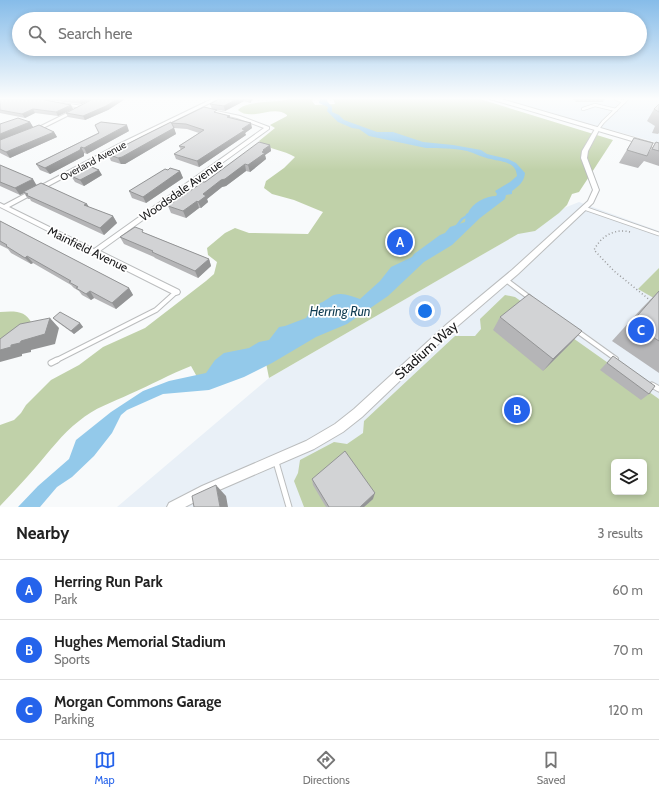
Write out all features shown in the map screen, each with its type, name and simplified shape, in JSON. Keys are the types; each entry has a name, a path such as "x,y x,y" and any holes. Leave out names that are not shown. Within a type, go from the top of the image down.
{"main road":[{"path":"572,123 659,147"}],"street":[{"path":"32,132 51,123"},
{"name":"Overland Avenue","path":"2,206 167,123"},
{"name":"Woodsdale Avenue","path":"94,252 267,128 253,123"},
{"name":"Stadium Way","path":"173,507 206,490 310,444 344,424 591,202 596,190 584,158 585,151 597,130"},
{"name":"Mainfield Avenue","path":"2,206 176,292"}],"lane":[{"path":"597,130 603,123"},
{"path":"584,208 659,234"},
{"path":"505,279 533,300"},
{"path":"51,363 156,310 176,292"},
{"path":"570,326 621,362"},
{"path":"646,380 659,389"},
{"path":"275,460 289,507"}],"path":[{"path":"621,229 611,231 595,246 594,250 600,257 653,302"}],"shaded area":[{"path":"584,123 659,123 659,143"},
{"path":"579,202 659,231 659,507 117,507 269,378 559,210"}],"green space":[{"path":"274,123 557,123 613,140 579,192 572,194 567,205 559,213 535,231 518,234 269,378 265,358 201,384 191,366 97,409 85,416 56,443 27,478 0,506 0,425 14,420 26,405 51,380 79,365 103,347 145,328 206,281 214,274 217,262 208,255 207,248 225,233 235,228 249,233 308,234 323,212 294,200 272,194 264,188 266,181 284,168 295,157 267,146 259,141 275,128 270,125"},
{"path":"659,268 659,301 638,289"},
{"path":"505,295 515,297 659,399 659,507 304,507 294,481 298,473 300,460 334,442 347,444 363,433 364,421 455,336 475,336 481,329 480,319"},
{"path":"0,312 19,312 26,316 32,324 0,348"}],"water":[{"name":"Herring Run","path":"340,123 351,123 377,132 393,132 423,142 481,150 487,154 508,159 516,163 525,173 524,179 512,191 512,194 506,195 505,199 480,218 452,245 424,262 388,296 347,324 316,337 272,363 244,377 209,390 163,394 127,410 121,415 112,433 94,456 72,477 57,487 40,507 18,507 38,486 69,459 76,440 111,412 143,391 169,381 206,373 215,360 224,353 249,348 259,342 269,340 279,327 306,318 310,312 317,309 320,303 334,295 344,294 360,299 380,281 391,267 412,257 440,235 445,233 450,227 465,222 466,214 476,203 492,196 496,196 497,194 495,191 517,176 514,167 507,163 485,158 467,151 426,148 369,136 359,129 352,128"}],"building":[{"path":"4,123 28,123 0,134 0,124"},
{"path":"100,123 107,123 127,125 84,148 81,147 80,150 45,168 36,164 99,133 95,125"},
{"path":"170,123 171,123 174,128 122,157 118,158 108,154"},
{"path":"171,123 251,123 242,129 245,130 197,161 174,154 185,147 179,146 204,130 186,124"},
{"path":"39,125 54,132 6,152 0,149 0,140"},
{"path":"634,138 653,143 647,156 627,150"},
{"path":"259,142 270,145 263,150 264,151 262,152 265,153 248,165 245,164 225,179 221,180 203,194 206,196 198,202 197,201 183,211 168,206 205,182"},
{"path":"656,142 659,143 659,151 652,149"},
{"path":"0,165 33,179 15,188 0,182"},
{"path":"89,166 99,170 80,180 71,176 79,172 78,171"},
{"path":"170,168 180,171 143,197 129,191 165,169 168,170"},
{"path":"41,183 87,204 84,205 113,216 100,228 26,195 28,194 23,192"},
{"path":"0,221 129,288 112,303 90,291 86,294 69,282 71,281 27,256 25,258 0,241"},
{"path":"135,227 143,230 142,232 209,259 195,271 120,237"},
{"path":"659,291 659,341 631,323"},
{"path":"529,294 582,331 553,359 500,317"},
{"path":"60,312 80,323 71,331 53,318"},
{"path":"50,318 45,334 21,341 20,343 11,345 11,347 0,350 0,339 20,324"},
{"path":"613,356 655,386 649,394 607,363"},
{"path":"345,451 375,493 360,507 329,507 312,479"},
{"path":"216,485 220,507 194,507 192,496"}],"waterway":[{"name":"Herring Run","path":"456,227 462,219 467,216"}],"place":[{"name":"Herring Run Park","path":"400,242"},
{"name":"Morgan Commons Garage","path":"641,330"},
{"name":"Hughes Memorial Stadium","path":"517,410"}]}
